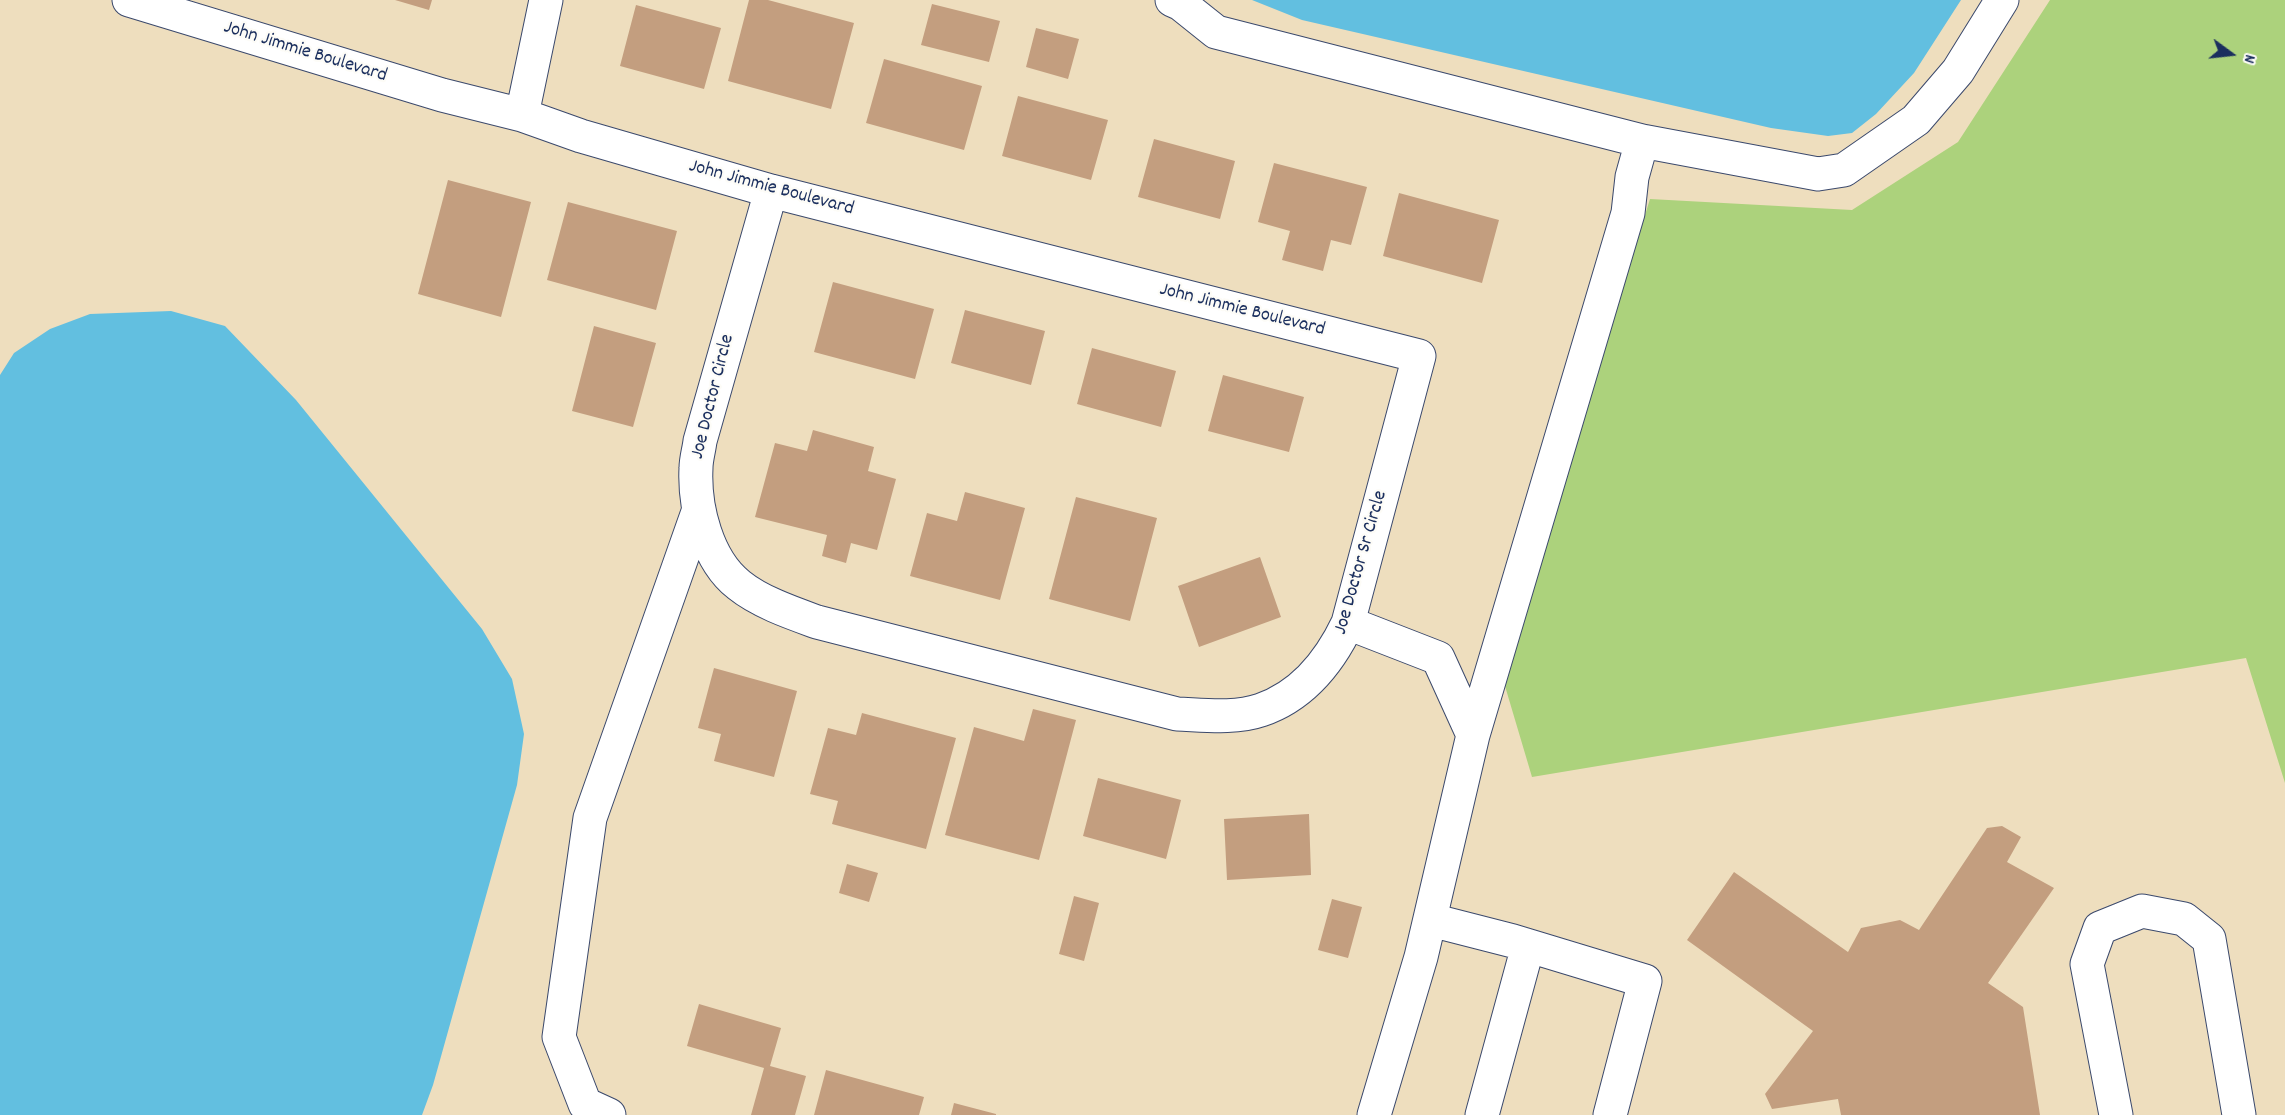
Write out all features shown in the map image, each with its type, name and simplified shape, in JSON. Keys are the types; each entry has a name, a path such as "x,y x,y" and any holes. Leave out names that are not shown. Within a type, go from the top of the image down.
{"street":[{"name":"John Jimmie Boulevard","path":"129,0 442,94 522,115 581,136 771,191 1419,356"},
{"path":"522,115 546,0"},
{"path":"1172,0 1216,32 1642,141 1818,174 1845,170 1916,120 1958,71 2002,0"},
{"path":"1374,1115 1431,920 1473,735 1628,213 1632,177 1642,141"},
{"name":"Joe Doctor Circle","path":"771,191 700,441 696,469 699,509 711,546 719,563 738,585 786,611 817,622 988,666"},
{"name":"Joe Doctor Sr Circle","path":"988,666 1177,714 1231,715 1260,710 1295,692 1323,665 1337,645 1348,623 1419,356"},
{"path":"609,1115 585,1104 559,1037 590,818 699,509"},
{"path":"1348,623 1438,658 1473,735"},
{"path":"2116,1115 2087,964 2100,928 2142,911 2184,919 2209,939 2240,1115"},
{"path":"1431,920 1645,981 1610,1115"},
{"path":"1482,1115 1528,946"}],"green space":[{"path":"2050,0 2285,0 2285,783 2246,658 1532,777 1502,676 1650,199 1852,210 1958,142"}],"water":[{"path":"1252,0 1961,0 1914,73 1876,114 1852,133 1828,136 1771,128 1302,20"},
{"path":"171,311 225,326 296,400 482,629 512,679 524,734 517,785 433,1085 422,1115 0,1115 0,375 14,353 50,329 90,314"}],"building":[{"path":"395,0 432,0 429,10"},
{"path":"749,0 768,0 854,23 831,109 728,81"},
{"path":"932,4 1000,21 989,62 921,45"},
{"path":"636,5 721,28 704,89 620,66"},
{"path":"1036,28 1079,39 1068,79 1026,67"},
{"path":"884,59 982,86 964,150 866,123"},
{"path":"1018,96 1108,120 1091,180 1002,156"},
{"path":"1154,139 1235,161 1220,219 1138,197"},
{"path":"1274,163 1367,187 1351,245 1331,240 1323,271 1282,260 1290,231 1258,222"},
{"path":"448,180 531,202 501,317 418,294"},
{"path":"1399,193 1499,220 1482,283 1383,256"},
{"path":"568,202 677,231 656,310 547,280"},
{"path":"833,282 934,309 915,379 814,352"},
{"path":"965,310 1045,331 1031,385 951,363"},
{"path":"594,326 656,343 633,427 572,411"},
{"path":"1092,348 1176,371 1161,427 1077,404"},
{"path":"1223,375 1304,397 1289,452 1208,431"},
{"path":"813,430 874,447 868,471 896,479 877,550 851,543 846,563 822,556 827,535 755,517 775,443 807,451"},
{"path":"965,492 1025,508 1000,600 910,576 927,513 957,521"},
{"path":"1076,497 1157,518 1130,621 1049,599"},
{"path":"1260,557 1281,617 1199,647 1178,586"},
{"path":"714,668 797,691 774,777 714,761 721,734 698,728"},
{"path":"1033,709 1076,720 1039,860 945,835 974,727 1024,741"},
{"path":"862,713 956,738 926,849 832,824 838,801 810,794 828,728 856,735"},
{"path":"1098,778 1181,800 1166,859 1083,836"},
{"path":"1309,814 1311,875 1227,880 1224,819"},
{"path":"2002,826 2021,837 2007,862 2054,888 1988,983 2023,1007 2040,1115 1841,1115 1838,1099 1772,1109 1765,1094 1813,1031 1687,940 1734,872 1848,952 1861,928 1900,920 1919,930 1987,828"},
{"path":"847,864 878,873 869,902 839,893"},
{"path":"1074,896 1099,903 1084,961 1059,954"},
{"path":"1332,899 1362,907 1348,958 1318,950"},
{"path":"699,1004 781,1028 770,1066 806,1076 795,1115 751,1115 764,1068 687,1046"},
{"path":"826,1070 924,1097 919,1115 814,1115"},
{"path":"954,1103 996,1114 996,1115 951,1115"}]}
